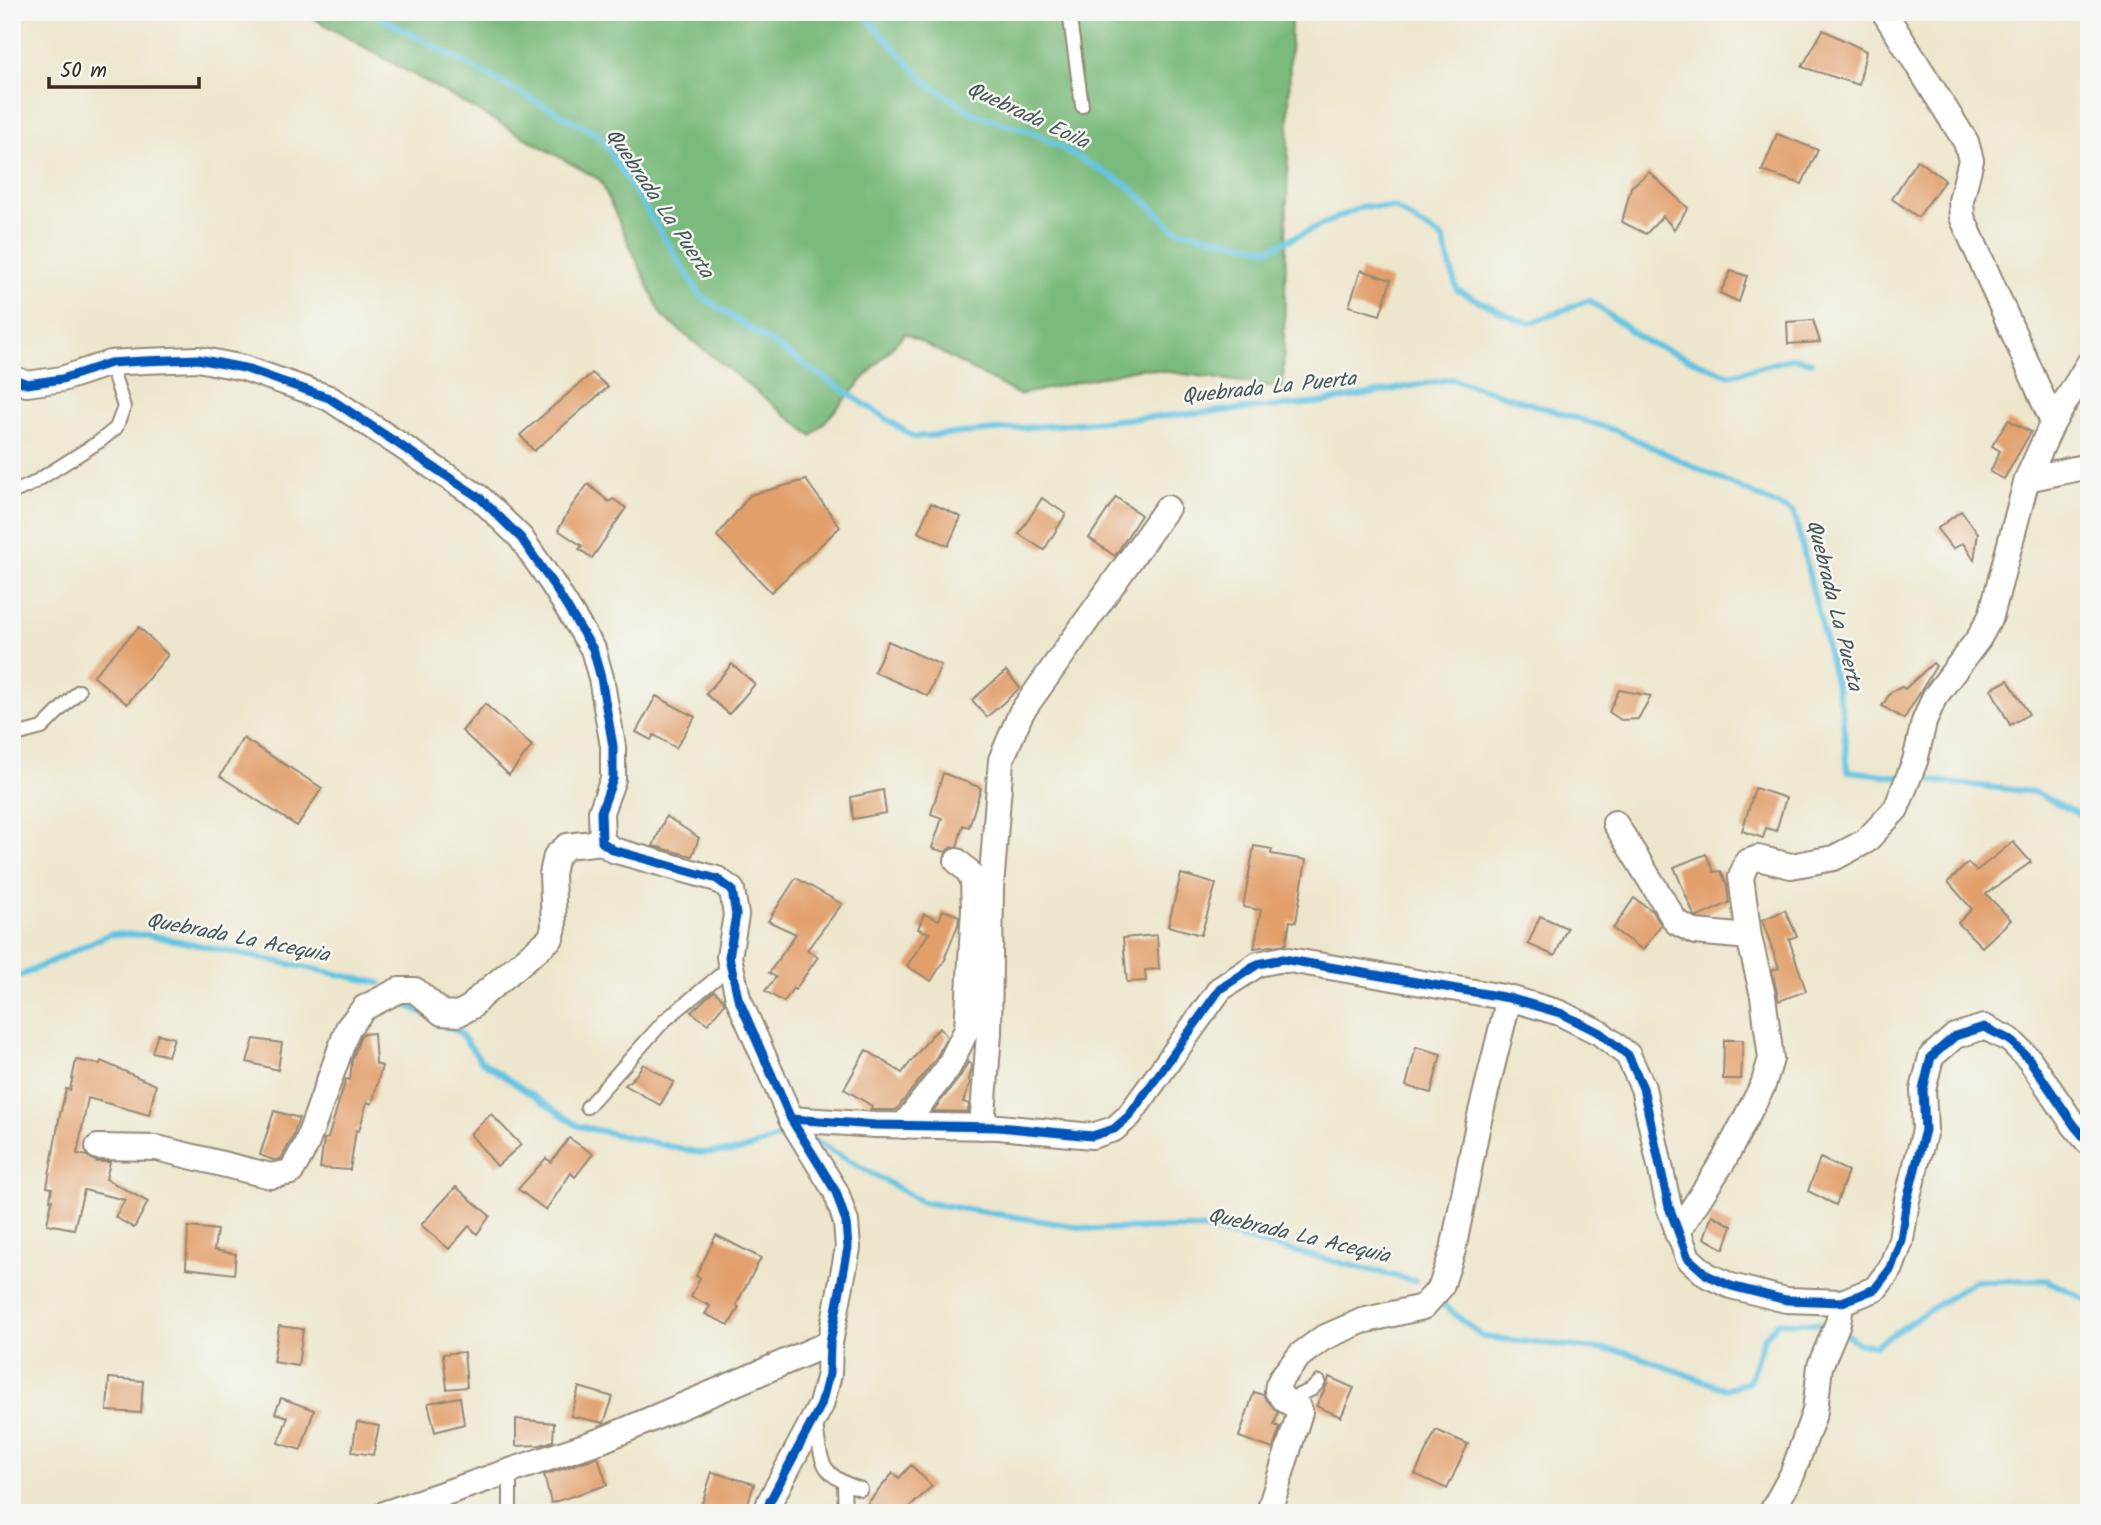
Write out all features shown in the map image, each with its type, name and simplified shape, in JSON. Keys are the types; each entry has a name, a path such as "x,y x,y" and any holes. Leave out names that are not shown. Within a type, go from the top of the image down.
{"street":[{"path":"1884,12 1966,142 1971,160 1961,201 1962,217 2053,422"},
{"path":"12,378 27,384 62,379 110,363 198,359 244,368 329,398 480,498 521,538 593,649 613,746 613,779 601,812 602,842"},
{"path":"1677,1233 1724,1160 1763,1086 1771,1059 1763,996 1749,937 1741,877 1747,862 1758,858 1791,866 1834,858 1866,841 1896,809 1915,761 1924,722 1934,698 1979,638 1991,616 2027,479 2053,422 2089,363"},
{"path":"2027,479 2089,466"},
{"path":"982,1127 989,1033 991,888 1001,760 1020,713 1167,508"},
{"path":"1615,824 1676,922 1695,932 1749,937"},
{"path":"97,1147 157,1148 271,1176 291,1172 306,1146 348,1028 364,1009 399,990 415,990 442,1013 458,1014 471,1007 551,938 554,927 552,874 556,856 568,846 602,842 613,850 717,879 732,890 736,915 729,957 738,998 791,1118 836,1192 846,1222 848,1248 830,1343 829,1374 821,1405 769,1501 766,1513"},
{"path":"903,1126 948,1068 967,1029 974,909 973,880 957,861"},
{"path":"791,1118 903,1126 982,1127 1092,1136 1114,1129 1129,1116 1220,989 1258,964 1283,959 1509,998 1560,1013 1600,1033 1628,1055 1643,1088 1669,1207 1688,1258 1707,1275 1731,1286 1786,1300 1842,1302 1875,1289 1891,1268 1901,1240 1907,1200 1925,1130 1923,1090 1931,1057 1955,1036 1984,1027 2010,1041 2029,1059 2089,1143"},
{"path":"1271,1505 1300,1412 1299,1408 1285,1401 1277,1391 1282,1377 1300,1355 1322,1338 1362,1321 1423,1307 1441,1287 1452,1250 1478,1124 1509,998"},
{"path":"1771,1513 1791,1475 1815,1411 1820,1366 1838,1323 1842,1302"},
{"path":"386,1513 602,1440 830,1343"}],"lane":[{"path":"1069,12 1082,106"},
{"path":"12,493 32,484 116,428 124,407 110,363"},
{"path":"12,736 42,728 79,691"},
{"path":"587,1107 664,1021 731,966"},
{"path":"1285,1401 1311,1390 1319,1382"},
{"path":"815,1419 824,1467 844,1484 861,1489"},
{"path":"510,1471 510,1513"},
{"path":"844,1484 845,1513"}],"green space":[{"path":"302,12 1291,12 1283,388 1141,368 1019,395 905,333 812,436 662,316 600,180"}],"building":[{"path":"1823,30 1866,51 1859,85 1802,67"},
{"path":"1777,134 1818,150 1802,184 1762,171"},
{"path":"1917,160 1945,180 1918,217 1892,199"},
{"path":"1649,172 1688,208 1674,229 1663,216 1646,234 1622,222 1631,187"},
{"path":"1361,270 1391,280 1380,315 1349,306"},
{"path":"1731,271 1747,276 1739,302 1720,293"},
{"path":"1813,320 1820,342 1788,344 1787,322"},
{"path":"592,373 608,387 534,451 520,435"},
{"path":"2008,420 2031,432 2004,479 1990,472 2000,451 1992,446"},
{"path":"806,480 840,527 771,592 717,536 750,495"},
{"path":"588,484 609,502 613,499 626,508 592,558 579,549 582,546 558,530"},
{"path":"1116,497 1141,515 1115,556 1089,538"},
{"path":"1042,498 1066,514 1044,550 1019,534"},
{"path":"931,503 961,517 948,546 918,532"},
{"path":"1961,511 1978,533 1974,560 1963,543 1953,549 1937,529"},
{"path":"139,627 168,655 127,704 93,676"},
{"path":"888,641 941,665 928,696 874,672"},
{"path":"1933,663 1936,666 1904,719 1882,706 1891,692 1902,687 1905,689"},
{"path":"732,664 755,684 729,714 706,694"},
{"path":"1006,671 1020,688 987,717 972,700"},
{"path":"2008,680 2029,714 2010,725 1991,689"},
{"path":"1619,690 1651,696 1638,719 1621,720 1609,712"},
{"path":"656,696 695,717 676,748 654,735 651,740 636,732"},
{"path":"485,704 532,746 509,775 462,731"},
{"path":"243,738 322,788 297,826 220,776"},
{"path":"943,773 981,788 969,827 963,825 957,847 945,852 932,848 942,818 931,814"},
{"path":"1755,788 1786,798 1776,831 1766,828 1763,838 1742,831"},
{"path":"883,790 886,813 853,819 851,797"},
{"path":"666,816 699,838 692,856 653,846"},
{"path":"2013,842 2031,862 1986,894 2011,920 1982,947 1958,923 1972,909 1948,882 1968,863 1976,871"},
{"path":"1254,846 1272,849 1271,854 1306,860 1296,922 1290,921 1286,944 1254,948 1261,910 1243,907"},
{"path":"1706,854 1714,872 1721,871 1727,885 1729,903 1698,917 1694,915 1674,867"},
{"path":"1181,874 1216,884 1201,935 1168,926"},
{"path":"796,878 842,904 807,950 818,957 784,1002 765,991 776,977 769,973 796,934 768,921"},
{"path":"1634,898 1651,910 1661,925 1643,950 1613,929"},
{"path":"943,910 959,916 958,925 946,958 931,981 907,966 929,933 918,929 924,914 939,920"},
{"path":"1785,910 1797,936 1789,939 1806,991 1779,1001 1772,970 1779,968 1762,920"},
{"path":"1540,916 1567,928 1555,956 1528,944"},
{"path":"1157,935 1159,969 1145,970 1146,981 1127,982 1123,938"},
{"path":"714,991 723,999 724,1004 708,1024 691,1012"},
{"path":"940,1028 947,1037 935,1060 896,1110 870,1110 872,1106 844,1089 866,1050 902,1073"},
{"path":"374,1033 376,1064 382,1066 372,1104 367,1102 359,1131 356,1130 350,1170 320,1168 324,1139 328,1138 346,1079 350,1080 352,1061 361,1035"},
{"path":"158,1034 174,1038 168,1056 152,1052"},
{"path":"254,1039 282,1043 278,1070 247,1062"},
{"path":"1724,1040 1743,1040 1741,1079 1723,1079"},
{"path":"1416,1047 1441,1054 1431,1093 1406,1086"},
{"path":"76,1060 100,1064 101,1061 156,1085 149,1115 88,1098 77,1154 97,1162 110,1162 106,1179 148,1202 134,1228 115,1217 125,1200 84,1190 74,1229 47,1224 52,1188 47,1187 59,1119 66,1089 70,1090"},
{"path":"968,1062 972,1066 970,1083 963,1102 969,1104 968,1112 933,1111 960,1077"},
{"path":"643,1064 674,1082 660,1105 625,1085"},
{"path":"274,1111 299,1118 281,1159 273,1160 260,1155"},
{"path":"491,1114 521,1145 497,1166 470,1134"},
{"path":"569,1138 593,1154 575,1177 571,1173 546,1210 518,1189 546,1158 551,1162"},
{"path":"1820,1158 1848,1171 1836,1205 1808,1191"},
{"path":"456,1187 490,1216 477,1234 469,1226 449,1249 421,1225"},
{"path":"1712,1215 1732,1226 1724,1249 1704,1238"},
{"path":"188,1227 217,1230 214,1250 236,1254 234,1274 186,1268"},
{"path":"716,1235 761,1258 736,1305 739,1307 729,1325 705,1314 710,1306 691,1297 700,1278 696,1276"},
{"path":"279,1326 303,1329 298,1366 273,1362"},
{"path":"464,1352 467,1387 447,1389 443,1354"},
{"path":"1329,1377 1354,1388 1341,1417 1316,1406"},
{"path":"109,1378 143,1381 141,1413 107,1411"},
{"path":"579,1387 613,1397 604,1423 571,1416"},
{"path":"1254,1392 1263,1395 1278,1413 1274,1425 1280,1427 1273,1449 1239,1437"},
{"path":"460,1397 464,1424 435,1432 428,1403"},
{"path":"281,1398 314,1410 301,1450 278,1443 288,1417 275,1413"},
{"path":"516,1419 554,1423 553,1441 540,1445 516,1446"},
{"path":"357,1422 379,1426 373,1455 352,1452"},
{"path":"1436,1430 1468,1444 1447,1489 1415,1474"},
{"path":"598,1457 607,1485 551,1503 544,1475"},
{"path":"911,1465 932,1486 904,1513 877,1513 867,1504 893,1473 899,1478"},
{"path":"712,1472 754,1484 745,1513 699,1513"}],"waterway":[{"name":"Quebrada La Puerta","path":"370,12 599,135 701,296 914,437 1318,403 1452,379 1617,431 1794,513 1842,710 1848,771 1902,777"},
{"name":"Quebrada Eoila","path":"862,12 925,81 974,114 1035,133 1129,186 1175,229 1269,249 1363,206 1395,208 1443,239 1457,290 1516,319 1531,323 1589,300 1646,342 1730,375 1794,358 1811,362"},
{"name":"Quebrada La Puerta","path":"1916,779 2034,792 2089,819"},
{"name":"Quebrada La Acequia","path":"12,975 22,975 110,934 150,935 380,983"},
{"name":"Quebrada La Acequia","path":"395,999 429,1016"},
{"name":"Quebrada La Acequia","path":"441,1023 460,1033 481,1061 578,1126 700,1153 740,1151 783,1136"},
{"name":"Quebrada La Acequia","path":"815,1141 922,1202 1091,1229 1199,1228 1415,1281"},
{"name":"Quebrada La Acequia","path":"1842,1330 1859,1344 1876,1345 1974,1281 2046,1280 2089,1301"},
{"name":"Quebrada La Acequia","path":"1436,1299 1483,1337 1626,1352 1725,1389 1749,1382 1764,1338 1778,1322 1831,1324"}],"cycle path":[{"path":"12,378 27,384 62,379 110,363 198,359 244,368 329,398 480,498 521,538 552,583 593,649 601,678 613,746 613,779 601,812 602,842 613,850 717,879 732,890 736,915 729,957 738,998 791,1119 836,1192 846,1222 848,1248 830,1343 829,1374 821,1405 766,1513"},
{"path":"791,1119 875,1125 999,1127 1092,1136 1114,1129 1129,1116 1220,989 1258,964 1283,959 1509,998 1560,1013 1600,1033 1628,1055 1643,1088 1669,1207 1688,1258 1707,1275 1731,1286 1786,1300 1842,1302 1875,1289 1891,1268 1901,1240 1907,1200 1925,1130 1923,1090 1931,1057 1955,1036 1984,1027 2010,1040 2029,1059 2089,1143"}]}
